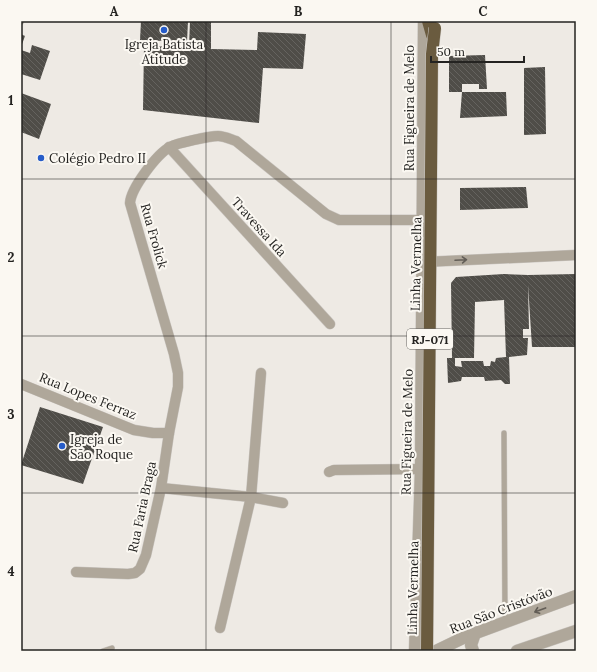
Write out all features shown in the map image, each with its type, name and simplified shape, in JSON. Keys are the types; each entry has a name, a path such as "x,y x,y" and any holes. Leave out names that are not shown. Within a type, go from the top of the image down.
{"highway":[{"name":"Linha Vermelha","path":"425,651 432,54 434,25"}],"street":[{"name":"Rua Figueira de Melo","path":"415,651 421,469 424,21"},
{"name":"Rua Frolick","path":"169,433 178,387 178,373 174,354 130,203 135,187 155,160 169,147 218,136 229,138 236,141 326,214 339,220 422,220"},
{"name":"Travessa Ida","path":"169,147 330,324"},
{"path":"422,262 576,255"},
{"path":"220,628 251,498 261,373"},
{"name":"Rua Lopes Ferraz","path":"21,384 134,430 153,433 169,433"},
{"name":"Rua Faria Braga","path":"76,572 128,574 134,573 140,569 146,555 161,488 169,433"},
{"path":"329,472 334,470 421,469"},
{"path":"161,488 283,503"},
{"name":"Rua São Cristóvão","path":"436,651 475,633 576,596"},
{"path":"517,651 576,631"},
{"path":"473,651 471,645 475,633"}],"lane":[{"path":"504,433 505,622"},
{"path":"102,651 112,648"}],"building":[{"name":"Igreja Batista Atitude","path":"141,21 188,21 187,42 140,40"},
{"path":"190,21 211,21 211,49 257,50 258,32 306,34 303,69 263,68 259,123 143,110 144,46 189,47"},
{"path":"21,34 25,36 21,47"},
{"path":"32,45 50,51 40,80 21,74 21,50 30,53"},
{"path":"485,55 487,89 479,89 479,84 462,84 462,92 449,92 449,56"},
{"path":"545,67 546,134 524,135 524,68"},
{"path":"462,92 506,92 507,116 460,118"},
{"path":"21,93 51,104 39,139 21,132"},
{"path":"526,187 528,208 460,210 460,188"},
{"path":"504,274 576,274 576,347 532,347 528,285 529,329 523,329 523,338 528,338 527,355 509,357 510,384 505,384 501,380 485,381 484,377 462,377 461,381 448,383 447,358 452,358 451,283 456,277","holes":["504,300 506,357 496,358 495,362 491,361 490,366 484,366 483,361 461,361 462,367 455,366 455,358 474,358 475,302"]},
{"name":"Igreja de São Roque","path":"40,407 103,427 83,484 21,465"}],"place":[{"name":"Igreja Batista Atitude","path":"164,30"},
{"name":"Colégio Pedro II","path":"41,158"},
{"name":"Igreja de São Roque","path":"62,446"}]}
